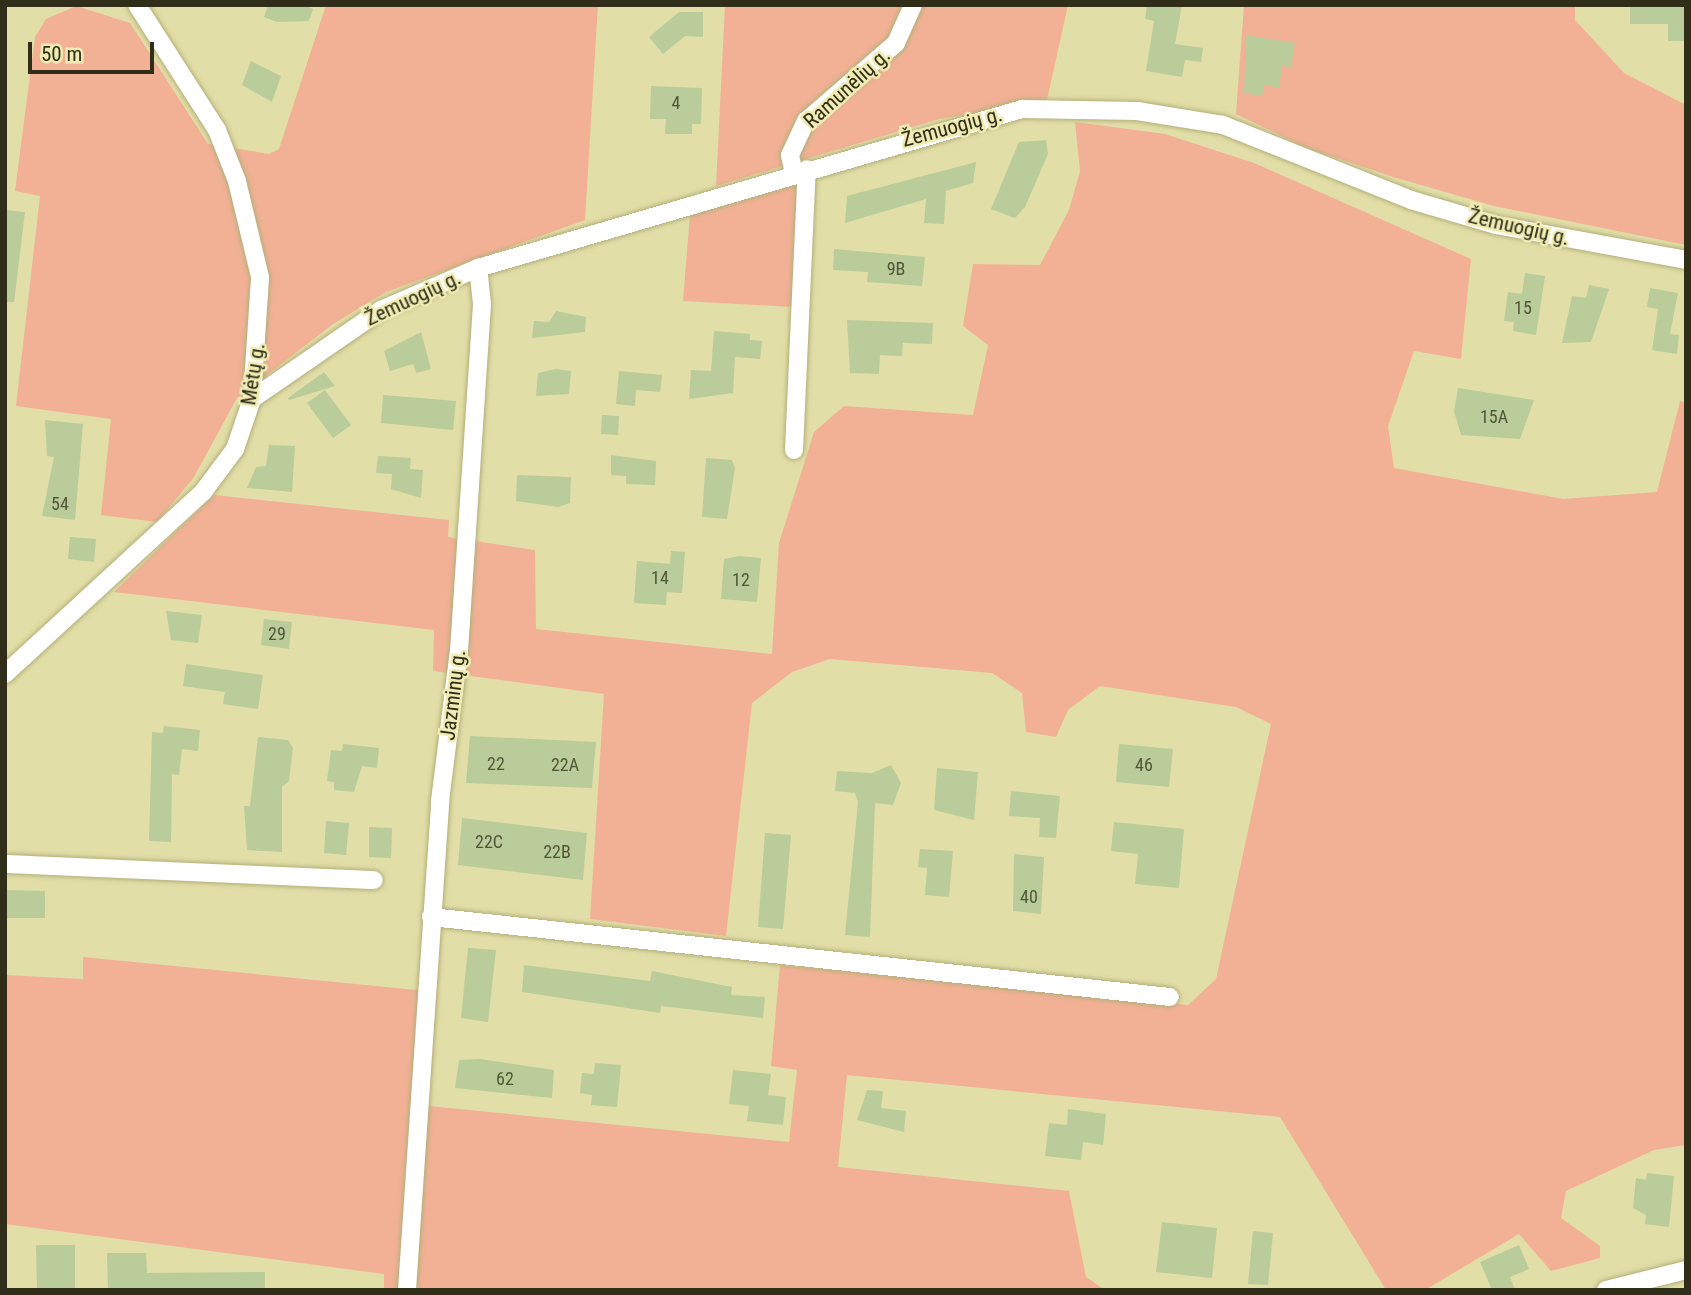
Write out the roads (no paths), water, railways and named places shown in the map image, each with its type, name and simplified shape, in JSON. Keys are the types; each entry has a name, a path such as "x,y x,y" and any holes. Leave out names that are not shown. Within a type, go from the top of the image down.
{"street":[{"name":"Mėtų g.","path":"5,674 203,492 235,449 251,399 260,277 237,181 217,130 137,5"},
{"name":"Ramunėlių g.","path":"794,450 800,171 790,155 806,121 896,43 914,5"},
{"name":"Žemuogių g.","path":"251,399 371,316 478,268 800,171 1022,109 1138,111 1223,125 1411,200 1496,225 1686,260"},
{"name":"Jazminų g.","path":"407,1290 420,1122 431,917 458,651 482,304 478,268"},
{"path":"5,864 374,880"},
{"path":"431,917 1170,997"},
{"path":"1606,1290 1686,1270"}]}
